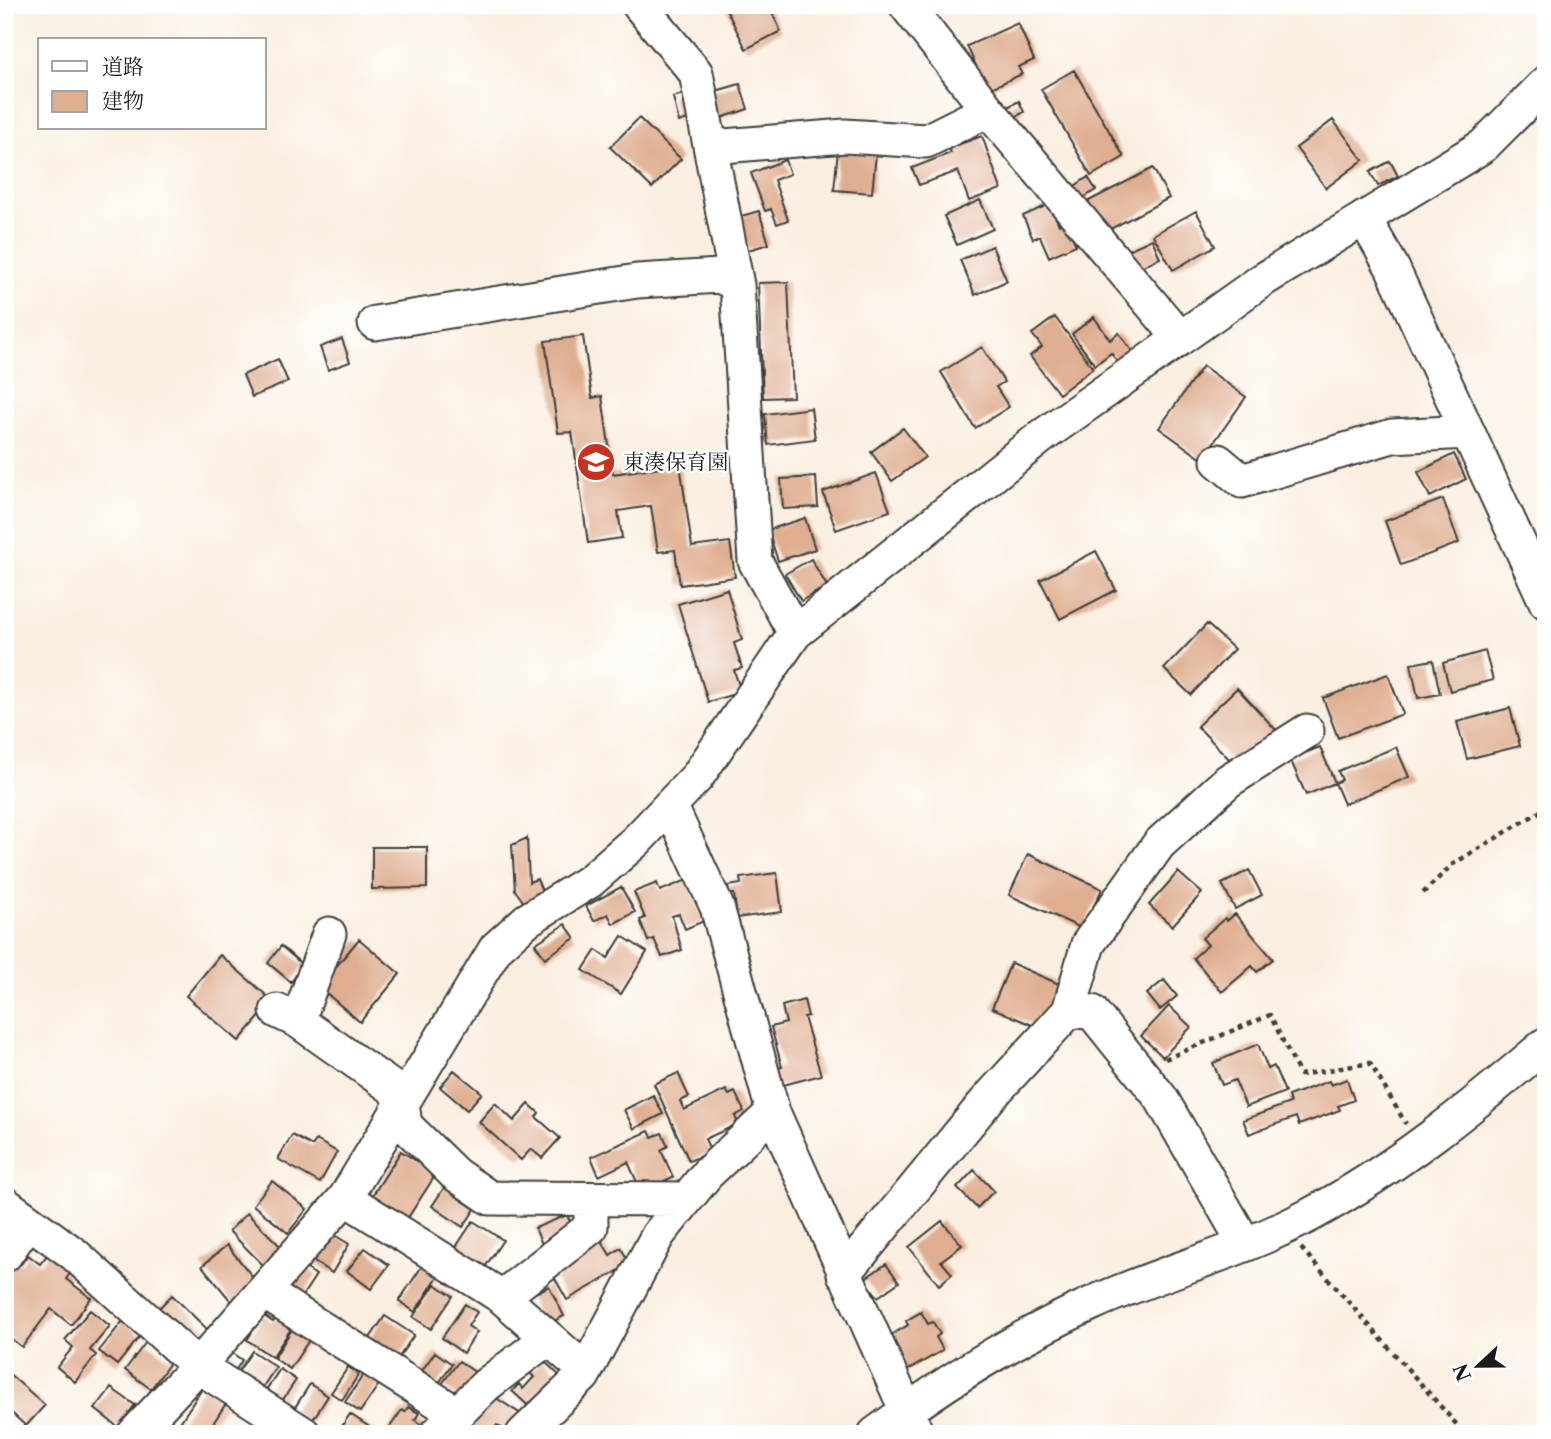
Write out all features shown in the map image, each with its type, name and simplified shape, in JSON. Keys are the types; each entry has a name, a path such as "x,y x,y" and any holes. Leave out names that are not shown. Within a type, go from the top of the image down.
{"street":[{"path":"639,5 696,73 737,285 755,561 794,634"},
{"path":"906,5 988,110 1180,338"},
{"path":"134,1434 198,1366 345,1198 496,948 527,920 590,881 636,841 697,778 794,634 1041,437 1180,338 1261,281 1483,146 1546,83"},
{"path":"711,148 845,136 926,141 988,110"},
{"path":"1364,218 1392,267 1546,602"},
{"path":"375,323 637,281 720,276 737,285"},
{"path":"1218,461 1242,481 1392,436 1468,432"},
{"path":"844,1274 989,1098 1069,1010 1088,944 1159,844 1228,781 1307,731"},
{"path":"670,805 717,907 773,1112 912,1422"},
{"path":"329,934 287,1016 393,1088 402,1103 405,1125 455,1174 490,1198 687,1199"},
{"path":"1069,1010 1092,1012 1161,1098 1245,1244"},
{"path":"875,1434 912,1422 1006,1350 1093,1303 1283,1227 1386,1170 1482,1099 1546,1044"},
{"path":"523,1434 586,1371 658,1235 707,1174 773,1112"},
{"path":"345,1198 502,1297 586,1371"},
{"path":"502,1297 590,1227 591,1199"},
{"path":"5,1255 17,1213 74,1254 198,1366 304,1434"},
{"path":"264,1292 447,1423 486,1385 548,1338"}],"path":[{"path":"1423,893 1453,864 1546,808"},
{"path":"1138,1070 1270,1015 1300,1075 1370,1063 1419,1146"},
{"path":"1283,1227 1465,1434"}],"building":[{"path":"724,5 768,5 781,31 746,49"},
{"path":"1018,23 1034,60 1018,67 1022,74 987,90 967,46"},
{"path":"1074,70 1124,157 1091,176 1041,89"},
{"path":"740,84 748,109 718,119 709,93"},
{"path":"687,93 694,117 679,122 673,97"},
{"path":"1019,101 1024,112 1008,121 1002,110"},
{"path":"639,118 681,159 652,188 610,147"},
{"path":"1333,120 1363,160 1326,188 1296,148"},
{"path":"982,136 1001,189 969,201 958,171 919,185 912,168 951,153 949,148"},
{"path":"838,150 876,154 872,193 834,190"},
{"path":"785,160 790,174 774,180 788,220 777,224 771,209 765,211 751,173"},
{"path":"1390,161 1398,176 1378,186 1370,172"},
{"path":"1153,168 1169,198 1101,234 1085,203"},
{"path":"1088,177 1096,190 1080,200 1072,188"},
{"path":"980,200 993,229 957,245 944,216"},
{"path":"1050,204 1059,225 1065,222 1076,245 1049,257 1040,236 1033,239 1023,216"},
{"path":"759,211 769,244 748,250 738,217"},
{"path":"1196,211 1215,246 1173,270 1153,235"},
{"path":"1152,239 1160,258 1136,269 1128,250"},
{"path":"992,246 1007,281 975,295 960,260"},
{"path":"788,282 793,397 763,398 758,283"},
{"path":"1055,317 1093,368 1059,394 1030,356 1042,347 1032,334"},
{"path":"1094,317 1110,340 1119,333 1134,354 1119,364 1111,353 1095,365 1072,334"},
{"path":"583,336 592,398 602,396 613,474 680,464 692,547 730,542 735,577 680,585 675,550 658,552 651,506 618,511 622,538 588,543 572,432 558,433 545,341"},
{"path":"342,339 350,362 328,370 320,347"},
{"path":"982,347 1004,382 996,387 1009,407 975,428 941,372"},
{"path":"278,359 288,382 252,397 243,375"},
{"path":"1203,366 1246,397 1202,459 1159,428"},
{"path":"811,408 815,439 768,445 765,414"},
{"path":"903,428 925,457 892,481 871,452"},
{"path":"1454,454 1466,479 1430,497 1418,472"},
{"path":"876,473 890,511 836,530 823,492"},
{"path":"816,477 818,507 783,509 781,479"},
{"path":"1443,499 1459,543 1401,565 1385,521"},
{"path":"805,518 815,549 778,561 768,530"},
{"path":"1096,551 1116,590 1060,619 1040,580"},
{"path":"811,559 827,586 801,601 785,574"},
{"path":"727,589 742,640 734,643 742,668 734,670 741,692 708,702 678,604"},
{"path":"1207,624 1234,649 1191,695 1164,669"},
{"path":"1485,651 1493,680 1450,691 1443,663"},
{"path":"1433,660 1440,694 1418,698 1411,664"},
{"path":"1388,674 1403,714 1338,738 1323,698"},
{"path":"1237,688 1276,730 1237,767 1197,726"},
{"path":"1510,708 1520,746 1467,759 1457,722"},
{"path":"1320,747 1335,783 1306,795 1290,759"},
{"path":"1396,747 1409,777 1344,804 1335,783 1342,780 1338,771"},
{"path":"527,838 529,882 537,879 546,901 527,907 515,890 512,845"},
{"path":"372,847 427,847 427,888 372,889"},
{"path":"1028,854 1102,889 1083,929 1009,895"},
{"path":"1249,870 1262,895 1235,909 1222,884"},
{"path":"1178,872 1202,893 1172,926 1149,905"},
{"path":"777,873 782,912 737,918 734,894 729,894 728,886 741,884 740,878"},
{"path":"687,880 704,921 685,929 679,914 672,916 682,950 662,957 654,939 648,941 640,920 645,918 634,892 657,883 660,891"},
{"path":"621,887 635,912 613,924 608,914 594,921 586,906"},
{"path":"1235,914 1273,959 1257,972 1252,966 1222,992 1193,958 1208,945 1202,938 1225,918 1227,921"},
{"path":"565,924 575,938 545,958 535,944"},
{"path":"622,936 647,952 621,994 583,970 596,950 608,958"},
{"path":"359,939 400,974 360,1022 319,987"},
{"path":"281,946 304,966 291,982 268,963"},
{"path":"220,955 273,1001 239,1041 186,996"},
{"path":"1011,963 1066,987 1042,1029 992,1008"},
{"path":"1164,980 1177,996 1160,1010 1147,994"},
{"path":"804,1000 808,1016 804,1017 821,1075 772,1088 767,1071 782,1067 771,1027 786,1023 782,1006"},
{"path":"1169,1006 1191,1027 1163,1057 1141,1036"},
{"path":"1258,1044 1268,1069 1274,1066 1285,1092 1246,1107 1235,1080 1222,1085 1213,1063"},
{"path":"454,1070 482,1093 467,1110 440,1087"},
{"path":"678,1073 689,1097 680,1101 684,1110 726,1090 729,1095 735,1092 744,1111 735,1116 738,1124 705,1139 711,1152 689,1161 654,1084"},
{"path":"1347,1079 1354,1100 1338,1106 1340,1110 1299,1125 1296,1117 1249,1134 1243,1120 1290,1103 1288,1096 1329,1081 1331,1085"},
{"path":"653,1095 663,1114 634,1129 624,1110"},
{"path":"495,1103 514,1121 529,1104 539,1113 536,1117 560,1138 542,1158 531,1149 521,1160 479,1122"},
{"path":"649,1131 652,1137 662,1133 668,1146 661,1150 673,1177 641,1191 628,1162 599,1176 591,1157"},
{"path":"292,1135 312,1146 316,1140 337,1152 320,1183 278,1159"},
{"path":"401,1151 436,1174 402,1227 367,1204"},
{"path":"974,1170 994,1191 977,1208 957,1188"},
{"path":"450,1179 466,1190 460,1199 475,1209 463,1227 432,1206"},
{"path":"272,1181 307,1209 288,1233 253,1205"},
{"path":"247,1213 282,1248 264,1266 229,1231"},
{"path":"567,1215 574,1231 542,1244 535,1228"},
{"path":"473,1221 503,1240 481,1273 452,1253"},
{"path":"942,1221 962,1245 941,1261 952,1274 939,1285 909,1247"},
{"path":"328,1231 349,1244 332,1273 311,1260"},
{"path":"600,1238 610,1255 621,1248 630,1264 567,1300 549,1268"},
{"path":"227,1245 260,1286 235,1306 202,1266"},
{"path":"365,1248 389,1265 371,1289 347,1271"},
{"path":"51,1250 74,1268 66,1279 91,1298 71,1325 51,1309 22,1347 5,1334 5,1263 11,1256 21,1264 28,1255 40,1264"},
{"path":"424,1263 440,1273 415,1312 399,1301"},
{"path":"886,1264 899,1282 878,1297 864,1279"},
{"path":"304,1267 316,1275 295,1307 283,1299"},
{"path":"435,1284 453,1296 431,1329 413,1317"},
{"path":"549,1286 564,1316 544,1326 529,1296"},
{"path":"172,1295 214,1336 194,1357 152,1315"},
{"path":"465,1304 477,1312 468,1326 477,1332 463,1353 442,1338"},
{"path":"90,1310 110,1326 90,1350 96,1355 75,1382 57,1367 73,1347 65,1340"},
{"path":"281,1310 297,1320 272,1357 247,1340 263,1315 273,1322"},
{"path":"921,1312 928,1324 933,1322 940,1334 936,1337 943,1350 903,1373 884,1339 908,1325 906,1321"},
{"path":"385,1316 414,1335 397,1360 368,1341"},
{"path":"123,1321 141,1335 117,1365 99,1351"},
{"path":"296,1323 313,1334 290,1369 274,1358"},
{"path":"240,1340 232,1353 242,1360 232,1376 217,1366"},
{"path":"146,1342 172,1360 151,1389 125,1370"},
{"path":"252,1351 276,1367 258,1394 234,1378"},
{"path":"435,1352 452,1364 434,1390 417,1378"},
{"path":"542,1359 563,1379 533,1410 512,1391 519,1384 523,1389 534,1377 530,1373"},
{"path":"459,1361 479,1375 461,1399 441,1385"},
{"path":"348,1367 359,1374 342,1400 331,1393"},
{"path":"280,1369 296,1380 278,1407 262,1396"},
{"path":"8,1373 45,1405 26,1426 5,1407 5,1376"},
{"path":"364,1374 379,1384 360,1412 345,1402"},
{"path":"310,1384 328,1396 310,1424 292,1412"},
{"path":"204,1386 227,1402 206,1434 201,1434 181,1421"},
{"path":"111,1388 135,1405 118,1427 95,1409"},
{"path":"487,1392 527,1418 511,1434 497,1425 491,1434 454,1434"},
{"path":"408,1407 419,1413 415,1420 426,1428 422,1434 387,1431 402,1410 405,1412"},
{"path":"350,1414 380,1434 337,1434"},
{"path":"168,1421 187,1434 159,1434"}],"place":[{"name":"東湊保育園","path":"596,462"}]}
